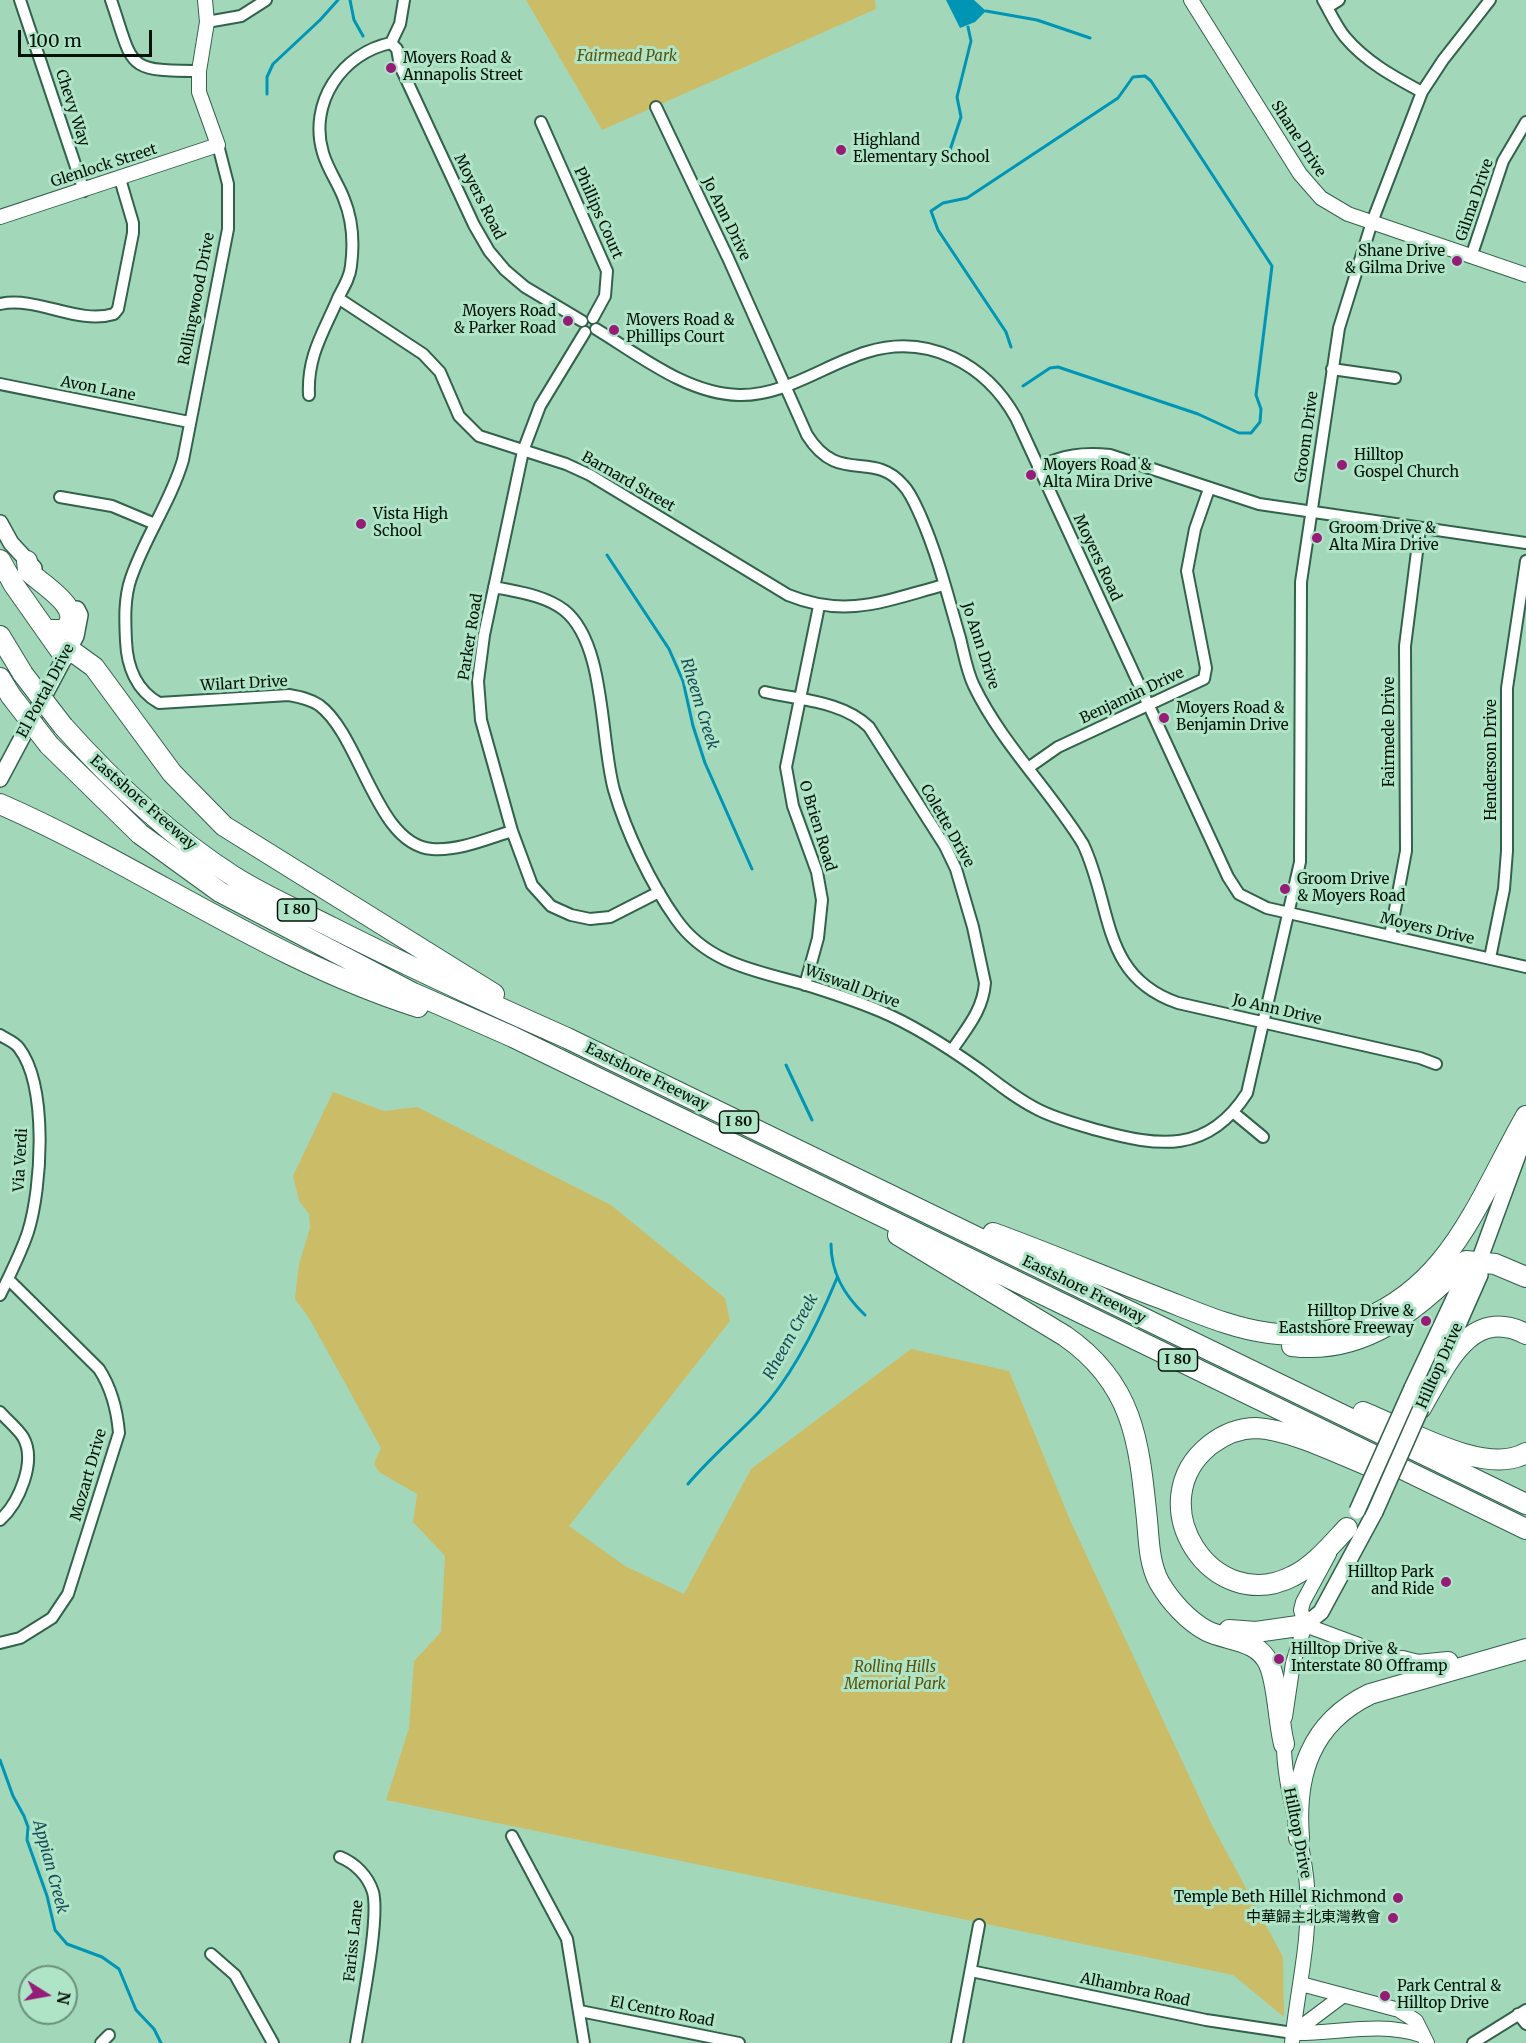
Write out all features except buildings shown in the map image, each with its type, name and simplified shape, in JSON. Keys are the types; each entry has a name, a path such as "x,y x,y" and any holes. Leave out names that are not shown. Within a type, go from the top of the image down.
{"highway":[{"path":"0,560 14,585 46,630 66,653 94,667 172,773 224,826 567,1038"},
{"path":"27,561 28,571 65,602 71,612 71,620 64,630 46,630"},
{"name":"Eastshore Freeway","path":"0,636 23,674 91,758 154,816 233,876 419,971 567,1038 1526,1504"},
{"name":"Eastshore Freeway","path":"0,678 49,745 87,784 140,834 220,892 412,993 513,1037 1526,1529"},
{"path":"0,804 57,829 320,970 378,994 513,1037"},
{"path":"1203,1315 1253,1330 1297,1335 1342,1327 1388,1307 1417,1286 1443,1258 1464,1227 1526,1116"},
{"path":"830,1191 924,1252 1065,1336 1107,1373 1122,1398 1134,1426 1151,1557 1160,1583 1197,1625 1219,1636 1250,1644 1264,1656 1273,1676 1278,1719 1284,1744"},
{"path":"911,1206 1001,1236 1251,1336 1283,1345 1314,1347 1338,1344 1363,1337 1397,1322 1428,1298 1466,1261 1504,1266 1526,1276"},
{"path":"1421,1408 1452,1355 1468,1337 1487,1328 1497,1327 1517,1330 1526,1335"},
{"path":"1209,1350 1476,1458 1498,1461 1526,1453"},
{"path":"1352,1520 1316,1560 1292,1577 1266,1584 1237,1581 1225,1577 1203,1560 1188,1539 1181,1514 1184,1485 1197,1457 1208,1447 1230,1433 1255,1428 1287,1435 1480,1507"},
{"path":"1174,1601 1199,1621 1232,1630 1268,1631 1305,1624"},
{"path":"1402,1661 1427,1665 1520,1650"},
{"path":"1299,1838 1297,1804 1304,1770 1318,1738 1337,1716 1371,1694 1520,1650"}],"main road":[{"name":"El Portal Drive","path":"0,523 11,543 27,561 74,600 80,615 76,636 0,779"},
{"name":"Hilltop Drive","path":"1305,1624 1321,1612 1375,1512 1480,1275 1479,1261 1526,1133"},
{"name":"Hilltop Drive","path":"1352,1520 1467,1270 1479,1261"}],"street":[{"name":"Chevy Way","path":"20,0 84,191"},
{"path":"111,0 130,55 138,65 161,71 199,71"},
{"name":"Rollingwood Drive","path":"127,597 131,578 177,478 228,230 228,184 200,92 199,71 207,22 205,0"},
{"path":"207,22 241,16 266,0"},
{"path":"309,395 308,372 350,271 353,248 352,224 344,199 323,152 321,116 334,80 346,66 360,53 394,46 393,34 397,33 404,0"},
{"name":"Shane Drive","path":"1191,0 1310,188 1333,207 1526,275"},
{"path":"1339,0 1325,4 1344,36 1380,70 1422,92"},
{"name":"Groom Drive","path":"1289,914 1302,842 1301,582 1339,328 1372,222 1422,92 1443,60 1490,0"},
{"name":"Moyers Road","path":"394,46 400,66 474,225 489,251 505,270 525,286 681,380 706,391 750,395 786,386 867,352 900,346 933,350 975,369 996,388 1016,418 1228,877 1239,894 1267,909 1289,914"},
{"name":"Jo Ann Drive","path":"656,107 807,435 818,451 843,465 877,467 891,474 904,485 933,543 973,684 989,714 1083,844 1091,861 1113,938 1128,971 1161,997 1420,1058 1436,1064"},
{"name":"Phillips Court","path":"541,122 607,271 604,296 589,325"},
{"name":"Gilma Drive","path":"1471,257 1503,161 1526,122"},
{"name":"Glenlock Street","path":"0,217 218,145"},
{"path":"0,304 12,301 95,317 114,314 118,309 133,233 133,223 120,179"},
{"name":"Barnard Street","path":"339,298 423,354 440,372 459,416 468,428 479,436 566,464 590,475 788,595 819,606 846,608 873,604 944,585"},
{"name":"Parker Road","path":"589,325 540,406 523,451 494,587 478,681 481,720 512,831 532,885 551,906 571,915 590,919 610,917 659,892"},
{"path":"1332,369 1395,378"},
{"name":"Avon Lane","path":"0,384 189,422"},
{"path":"1038,467 1069,454 1110,455 1259,504 1526,543"},
{"name":"Benjamin Drive","path":"1028,768 1058,747 1204,679 1206,668 1187,571 1195,528 1209,489"},
{"path":"60,497 112,506 155,524"},
{"name":"Fairmede Drive","path":"1390,936 1406,851 1405,646 1420,528"},
{"name":"Henderson Drive","path":"1490,958 1505,879 1508,688 1526,561"},
{"name":"Wiswall Drive","path":"494,587 546,599 565,611 584,633 592,655 614,789 627,826 659,892 675,918 695,942 732,965 805,985 880,1011 952,1050 1037,1109 1114,1135 1161,1144 1182,1142 1203,1136 1234,1113 1247,1093 1289,914"},
{"name":"Wilart Drive","path":"127,597 127,660 131,674 152,699 167,703 289,695 304,698 318,704 337,724 392,825 412,843 429,849 449,850 512,831"},
{"name":"O Brien Road","path":"805,985 818,938 822,900 817,872 788,786 786,767 819,606"},
{"name":"Colette Drive","path":"765,693 845,710 858,717 869,727 945,846 956,870 973,927 985,983 984,998 978,1012 952,1050"},
{"name":"Moyers Drive","path":"1289,914 1525,966"},
{"name":"Via Verdi","path":"0,1035 20,1049 31,1070 37,1093 38,1180 28,1231 0,1295"},
{"path":"1234,1113 1263,1137"},
{"name":"Mozart Drive","path":"0,1643 20,1638 52,1618 68,1594 119,1433 117,1409 109,1384 99,1369 8,1279"},
{"path":"0,1412 23,1438 29,1460 10,1511 0,1520"},
{"name":"Hilltop Drive","path":"1293,2038 1307,1927 1307,1886 1286,1780 1284,1744 1290,1679 1305,1624 1301,1610 1303,1602 1352,1520"},
{"path":"1305,1624 1402,1661"},
{"path":"512,1836 567,1939 584,2043"},
{"name":"Fariss Lane","path":"340,1857 355,1866 368,1881 375,1905 356,2043"},
{"path":"957,2043 978,1925"},
{"path":"212,1954 235,1975 273,2043"},
{"name":"Alhambra Road","path":"970,1971 1293,2038"},
{"path":"1301,1984 1341,1997 1382,2004 1398,2010 1416,2021 1424,2039"},
{"path":"1293,2038 1341,1997"},
{"name":"El Centro Road","path":"580,2011 739,2043"},
{"path":"1473,2043 1522,2012 1526,2024"},
{"path":"1293,2038 1379,2027 1424,2039"}],"green space":[{"name":"Fairmead Park","path":"526,0 875,0 876,9 602,130"},
{"name":"Rolling Hills Memorial Park","path":"333,1092 384,1111 417,1107 611,1205 725,1298 730,1321 569,1526 625,1566 684,1594 751,1469 911,1349 1009,1371 1070,1520 1211,1823 1283,1957 1284,2017 1233,1975 386,1800 409,1728 414,1661 441,1632 445,1556 413,1522 417,1494 379,1472 374,1463 381,1448 309,1318 295,1299 299,1264 310,1228 309,1214 299,1201 293,1176"}],"water":[{"path":"946,0 974,0 986,11 975,22 960,28"}],"waterway":[{"path":"267,94 267,77 273,64 338,0"},
{"name":"Rheem Creek","path":"350,0 354,20 363,36"},
{"path":"986,11 1037,20 1090,38"},
{"path":"947,159 961,117 957,97 971,41 968,27"},
{"path":"1011,347 1006,332 938,230 931,211 943,203 967,198 1118,98 1133,77 1145,76 1151,81 1272,266 1256,395 1261,409 1260,422 1251,433 1239,433 1198,414 1058,367 1050,368 1023,386"},
{"name":"Rheem Creek","path":"607,555 669,649 683,681 693,726 705,763 752,869"},
{"name":"Rheem Creek","path":"786,1065 812,1120"},
{"name":"Rheem Creek","path":"831,1244 833,1265 840,1283 865,1315"},
{"name":"Rheem Creek","path":"688,1484 759,1412 783,1382 813,1331 837,1278"},
{"name":"Appian Creek","path":"0,1760 13,1796 28,1827 27,1840 47,1896 55,1930 67,1944 102,1957 119,1969 136,2010 154,2029 161,2043"}],"place":[{"name":"Moyers Road & Annapolis Street","path":"391,68"},
{"name":"Highland Elementary School","path":"841,150"},
{"name":"Shane Drive & Gilma Drive","path":"1457,261"},
{"name":"Moyers Road & Parker Road","path":"568,321"},
{"name":"Moyers Road & Phillips Court","path":"614,330"},
{"name":"Hilltop Gospel Church","path":"1342,465"},
{"name":"Moyers Road & Alta Mira Drive","path":"1031,475"},
{"name":"Vista High School","path":"361,524"},
{"name":"Groom Drive & Alta Mira Drive","path":"1317,538"},
{"name":"Moyers Road & Benjamin Drive","path":"1164,718"},
{"name":"Groom Drive & Moyers Road","path":"1285,889"},
{"name":"Hilltop Drive & Eastshore Freeway","path":"1426,1321"},
{"name":"Hilltop Park and Ride","path":"1446,1582"},
{"name":"Hilltop Drive & Interstate 80 Offramp","path":"1279,1659"},
{"name":"Temple Beth Hillel Richmond","path":"1398,1898"},
{"name":"中華歸主北東灣教會","path":"1393,1918"},
{"name":"Park Central & Hilltop Drive","path":"1385,1996"}]}
